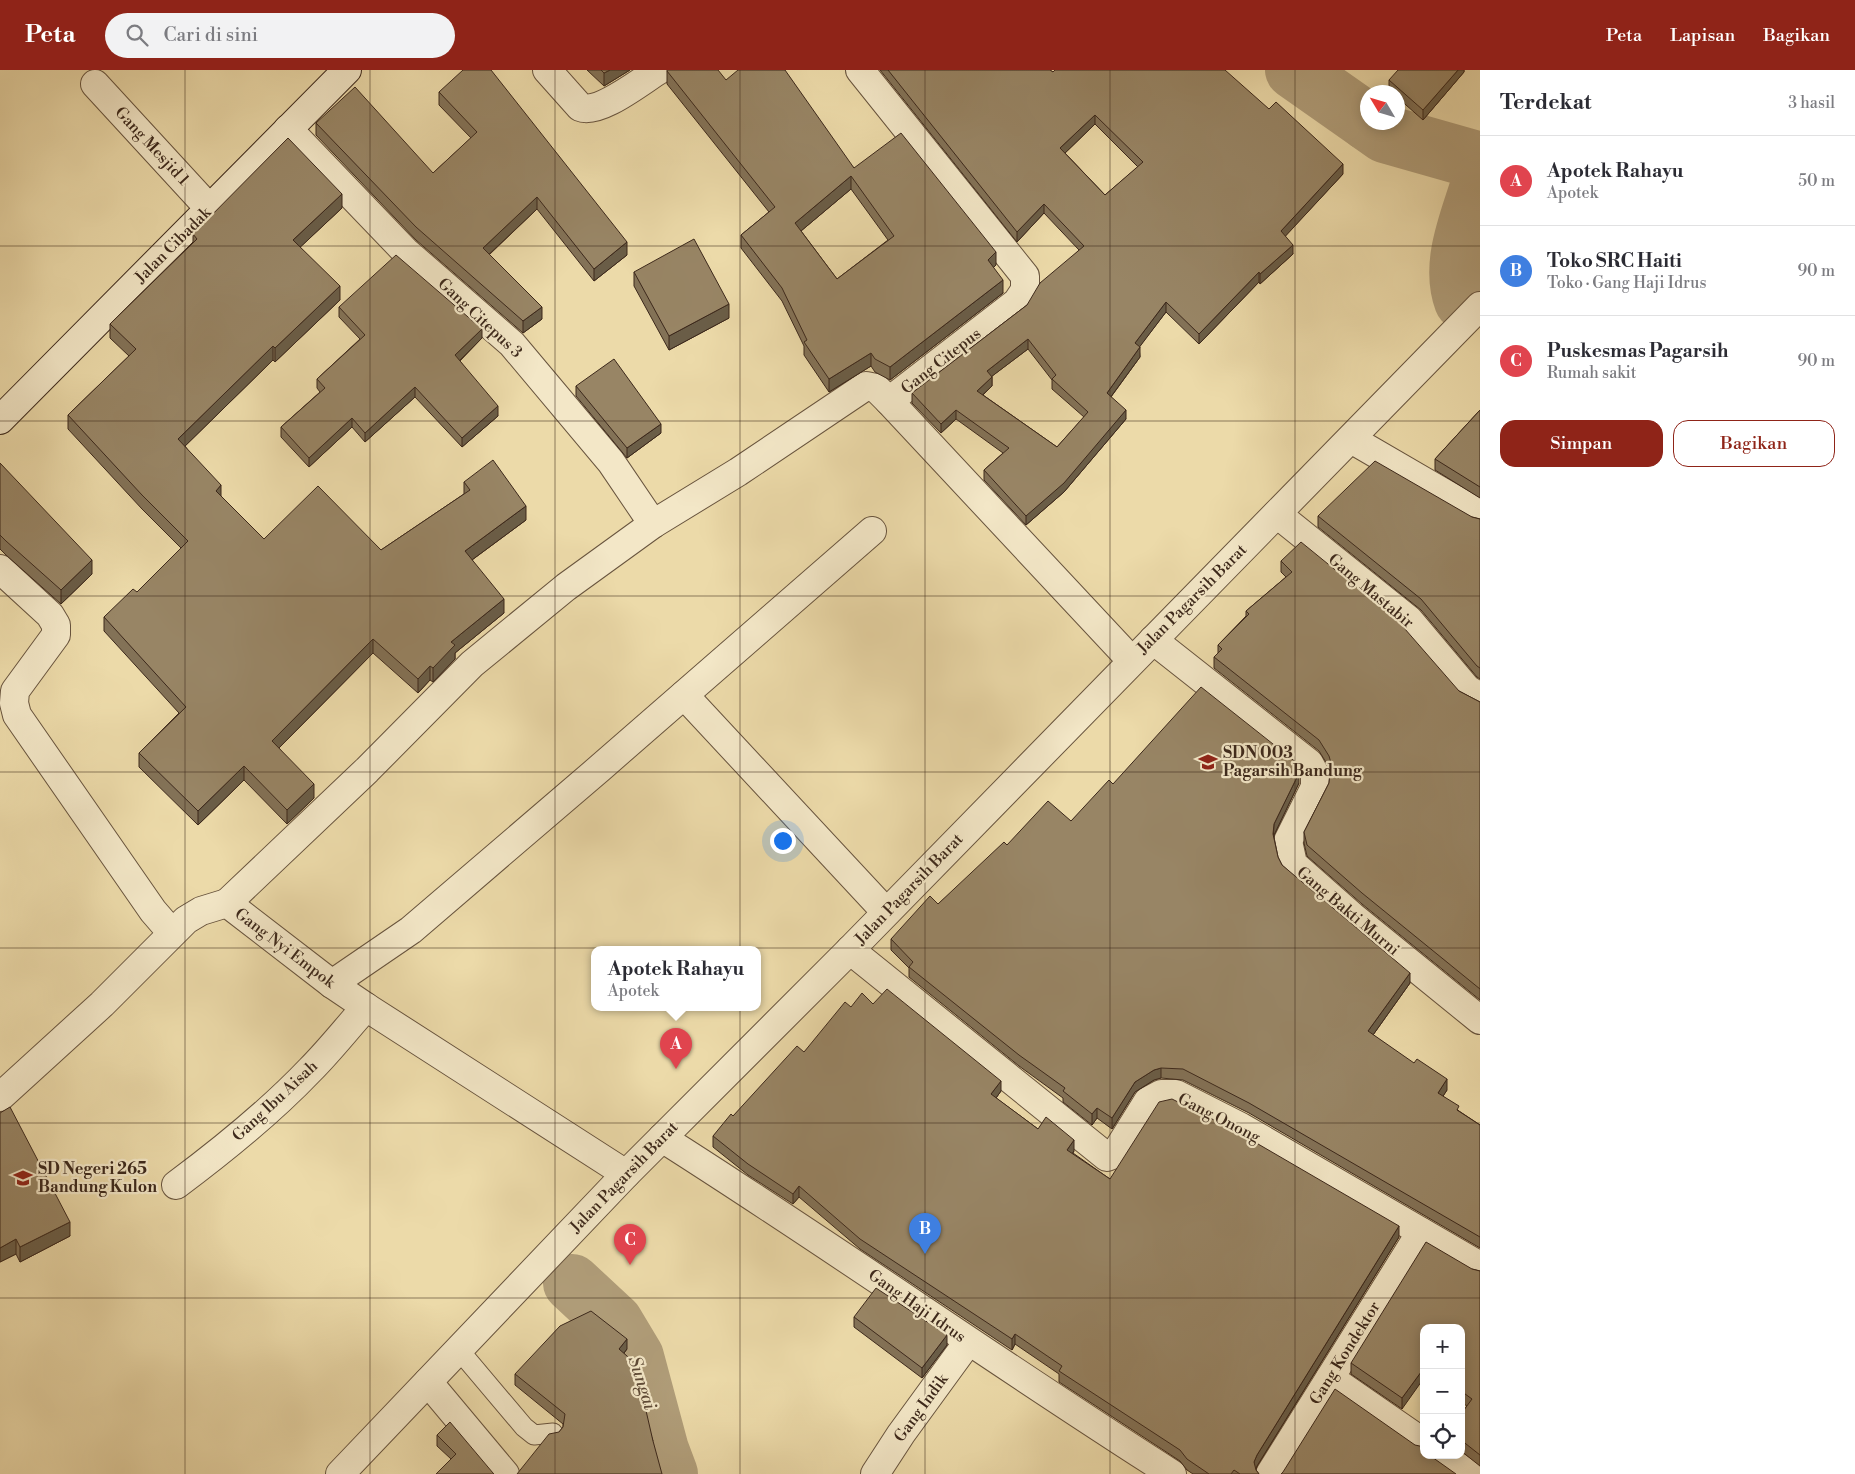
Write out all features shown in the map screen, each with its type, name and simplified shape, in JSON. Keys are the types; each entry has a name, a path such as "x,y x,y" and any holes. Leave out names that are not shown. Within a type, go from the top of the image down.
{"street":[{"name":"Jalan Cibadak","path":"0,420 346,70"},
{"path":"546,70 580,107 585,109 600,107 659,70"},
{"name":"Gang Citepus","path":"860,70 1025,276 1025,290 1017,302 890,401 1131,660"},
{"name":"Gang Mesjid 1","path":"95,84 210,208"},
{"name":"Gang Citepus 3","path":"288,129 405,251 512,344 611,462 653,524"},
{"name":"Jalan Pagarsih Barat","path":"340,1474 626,1174 850,950 1131,660 1479,310"},
{"path":"227,903 367,770 472,664 566,587 653,524 738,472 863,388 871,386 876,388 890,401"},
{"path":"1351,439 1480,514"},
{"name":"Gang Mastabir","path":"1277,514 1410,620 1467,689 1480,697"},
{"path":"332,984 411,930 872,531"},
{"path":"0,569 50,615 56,625 56,635 15,690 14,703 17,715 153,911 172,934"},
{"name":"Gang Bakti Murni","path":"1152,640 1309,763 1315,774 1316,787 1288,841 1294,864 1352,916 1480,1020"},
{"path":"684,695 886,912"},
{"name":"Gang Nyi Empok","path":"0,1097 102,1004 186,920 200,910 227,903 332,984 626,1174"},
{"name":"Gang Onong","path":"850,950 1107,1157 1115,1154 1148,1101 1161,1094 1176,1094 1241,1127 1480,1266"},
{"name":"Gang Ibu Aisah","path":"176,1186 212,1159 282,1098 311,1070 366,1007"},
{"name":"Gang Haji Idrus","path":"662,1138 877,1278 968,1342 1172,1474"},
{"name":"Gang Kondektor","path":"1270,1474 1421,1232"},
{"name":"Gang Indik","path":"875,1474 901,1434 968,1342"},
{"path":"1330,1378 1420,1440"},
{"path":"428,1382 505,1474"},
{"path":"1447,1459 1468,1474"}],"lane":[{"path":"458,1350 524,1427 534,1434 552,1433"}],"building":[{"path":"463,70 491,70 627,242 594,269 537,197 483,248 542,307 523,321 416,227 316,123 355,87 433,173 477,132 439,92"},
{"path":"718,70 726,80 738,70 785,70 854,168 901,133 996,252 988,260 1003,280 890,367 875,359 871,353 829,379 804,342 807,340 782,288 741,235 775,207 667,71","holes":["851,176 894,236 837,279 795,223"]},
{"path":"888,70 1050,70 1053,72 1055,70 1225,70 1269,109 1276,102 1343,164 1281,231 1293,245 1260,274 1259,272 1199,334 1166,302 1135,343 1140,347 1107,393 1126,410 1064,483 1026,516 984,470 1009,448 956,410 941,424 912,393 1027,305 1040,283 1084,246 1044,204 1017,232","holes":["1095,115 1143,162 1105,195 1060,148","1028,339 1056,375 1052,379 1088,412 1057,447 977,391 992,377 987,371"]},
{"path":"1398,70 1458,70 1423,110 1405,94 1405,85 1395,85 1389,80"},
{"path":"288,138 342,194 293,240 340,286 275,348 273,346 178,439 221,485 216,491 264,539 318,486 381,550 470,490 464,482 493,460 526,506 465,551 504,599 451,642 455,645 433,668 430,666 418,679 373,639 272,741 314,784 287,810 244,766 198,811 139,753 186,707 104,617 133,589 137,592 188,541 142,495 68,415 136,349 110,324 197,239 193,234"},
{"path":"694,239 729,304 669,336 634,272"},
{"path":"396,255 482,329 455,355 498,406 462,438 415,387 365,433 352,418 309,458 281,427 325,388 317,379 365,335 339,307"},
{"path":"614,359 661,424 627,448 576,386"},
{"path":"1480,410 1480,487 1435,459"},
{"path":"1375,461 1472,517 1480,519 1480,668 1421,599 1318,516"},
{"path":"0,463 92,560 61,590 0,535"},
{"path":"1301,542 1398,621 1459,691 1480,702 1480,989 1362,893 1307,845 1304,832 1329,783 1331,763 1329,756 1319,740 1214,657 1222,649 1218,645 1249,614 1246,611 1292,572 1281,561"},
{"path":"1201,687 1297,763 1299,767 1299,773 1274,824 1273,834 1278,857 1282,865 1410,973 1368,1031 1414,1063 1417,1059 1447,1079 1438,1093 1459,1106 1457,1110 1480,1125 1480,1237 1249,1103 1183,1069 1161,1068 1154,1070 1135,1082 1112,1118 1097,1108 1092,1114 1063,1091 1065,1088 1019,1055 909,967 913,962 891,939 930,896 938,904 1004,842 1007,845 1048,801 1071,821 1109,780 1113,784"},
{"path":"887,989 1001,1081 991,1094 1038,1129 1046,1117 1074,1140 1067,1150 1110,1179 1159,1102 1172,1099 1234,1130 1399,1226 1257,1455 1254,1462 1259,1474 1240,1474 1234,1470 1231,1474 1209,1474 1187,1459 1180,1450 1059,1371 1062,1366 1015,1334 1012,1339 860,1239 799,1186 793,1194 748,1164 713,1136 731,1114 733,1116 797,1046 804,1052 845,1002 851,1007 862,993 873,1004"},
{"name":"SD Negeri 265 Bandung Kulon","path":"10,1107 70,1222 20,1247 16,1239 0,1248 0,1113"},
{"path":"1426,1242 1472,1269 1480,1271 1480,1455 1465,1443 1465,1409 1472,1399 1465,1394 1465,1324 1420,1324 1420,1373 1402,1398 1351,1363"},
{"path":"876,1288 947,1335 922,1368 854,1317"},
{"path":"591,1311 627,1339 619,1349 635,1363 662,1474 517,1474 549,1434 559,1432 563,1427 565,1414 515,1374 560,1326"},
{"path":"1335,1389 1415,1445 1420,1446 1420,1459 1435,1459 1456,1474 1281,1474"},
{"path":"450,1422 494,1474 436,1474 456,1454 437,1435"}],"waterway":[{"path":"1294,70 1360,116"},
{"path":"1379,130 1385,134 1480,161"},
{"name":"Sungai","path":"1463,301 1459,287 1459,257 1480,183"},
{"name":"Sungai","path":"572,1283 614,1322 635,1357 660,1450 669,1474"}],"place":[{"name":"SDN 003 Pagarsih Bandung","path":"1208,762"},
{"name":"Apotek Rahayu","path":"676,1069"},
{"name":"SD Negeri 265 Bandung Kulon","path":"23,1178"},
{"name":"Toko SRC Haiti","path":"925,1254"},
{"name":"Puskesmas Pagarsih","path":"630,1265"}]}
